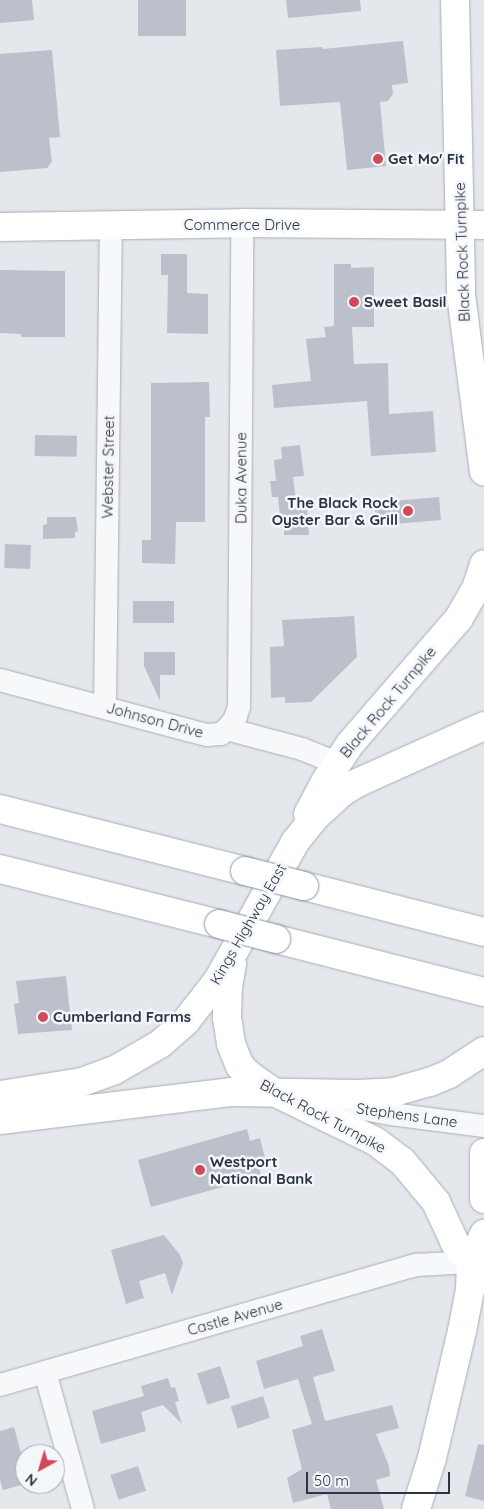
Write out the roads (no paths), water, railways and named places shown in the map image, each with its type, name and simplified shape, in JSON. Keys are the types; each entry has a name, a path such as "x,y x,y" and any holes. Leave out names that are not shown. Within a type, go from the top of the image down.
{"main road":[{"name":"Black Rock Turnpike","path":"455,0 472,226 464,321 484,472"},
{"name":"Commerce Drive","path":"0,227 111,227 242,223 472,226"},
{"name":"Black Rock Turnpike","path":"295,842 310,810 337,763 381,706 458,618 476,589 484,564"},
{"name":"Kings Highway East","path":"0,1095 82,1082 115,1070 145,1053 174,1032 196,1009 218,980 236,951 295,842 304,828 323,809 359,782 484,726"},
{"path":"0,809 484,932"},
{"path":"0,869 484,992"},
{"name":"Black Rock Turnpike","path":"236,951 229,978 227,1002 231,1044 240,1066 249,1076 272,1092 375,1141 402,1161 436,1202 455,1243 471,1262"},
{"path":"0,1120 223,1093 358,1094 394,1092 430,1082 449,1074 484,1051"},
{"path":"484,1153 484,1199"},
{"path":"416,1509 432,1458 462,1331 470,1290 471,1262 479,1250 484,1234"}],"street":[{"name":"Duka Avenue","path":"227,729 235,719 239,707 242,223"},
{"name":"Webster Street","path":"105,706 111,227"},
{"name":"Johnson Drive","path":"0,680 105,706 206,735 214,736 227,729 302,749 337,763"},
{"name":"Stephens Lane","path":"272,1092 361,1109 484,1126"},
{"name":"Castle Avenue","path":"0,1385 417,1265 471,1262"},
{"path":"45,1372 83,1509"}],"place":[{"name":"Get Mo' Fit","path":"378,159"},
{"name":"Sweet Basil","path":"354,302"},
{"name":"The Black Rock Oyster Bar & Grill","path":"408,511"},
{"name":"Cumberland Farms","path":"43,1017"},
{"name":"Westport National Bank","path":"200,1170"}]}
